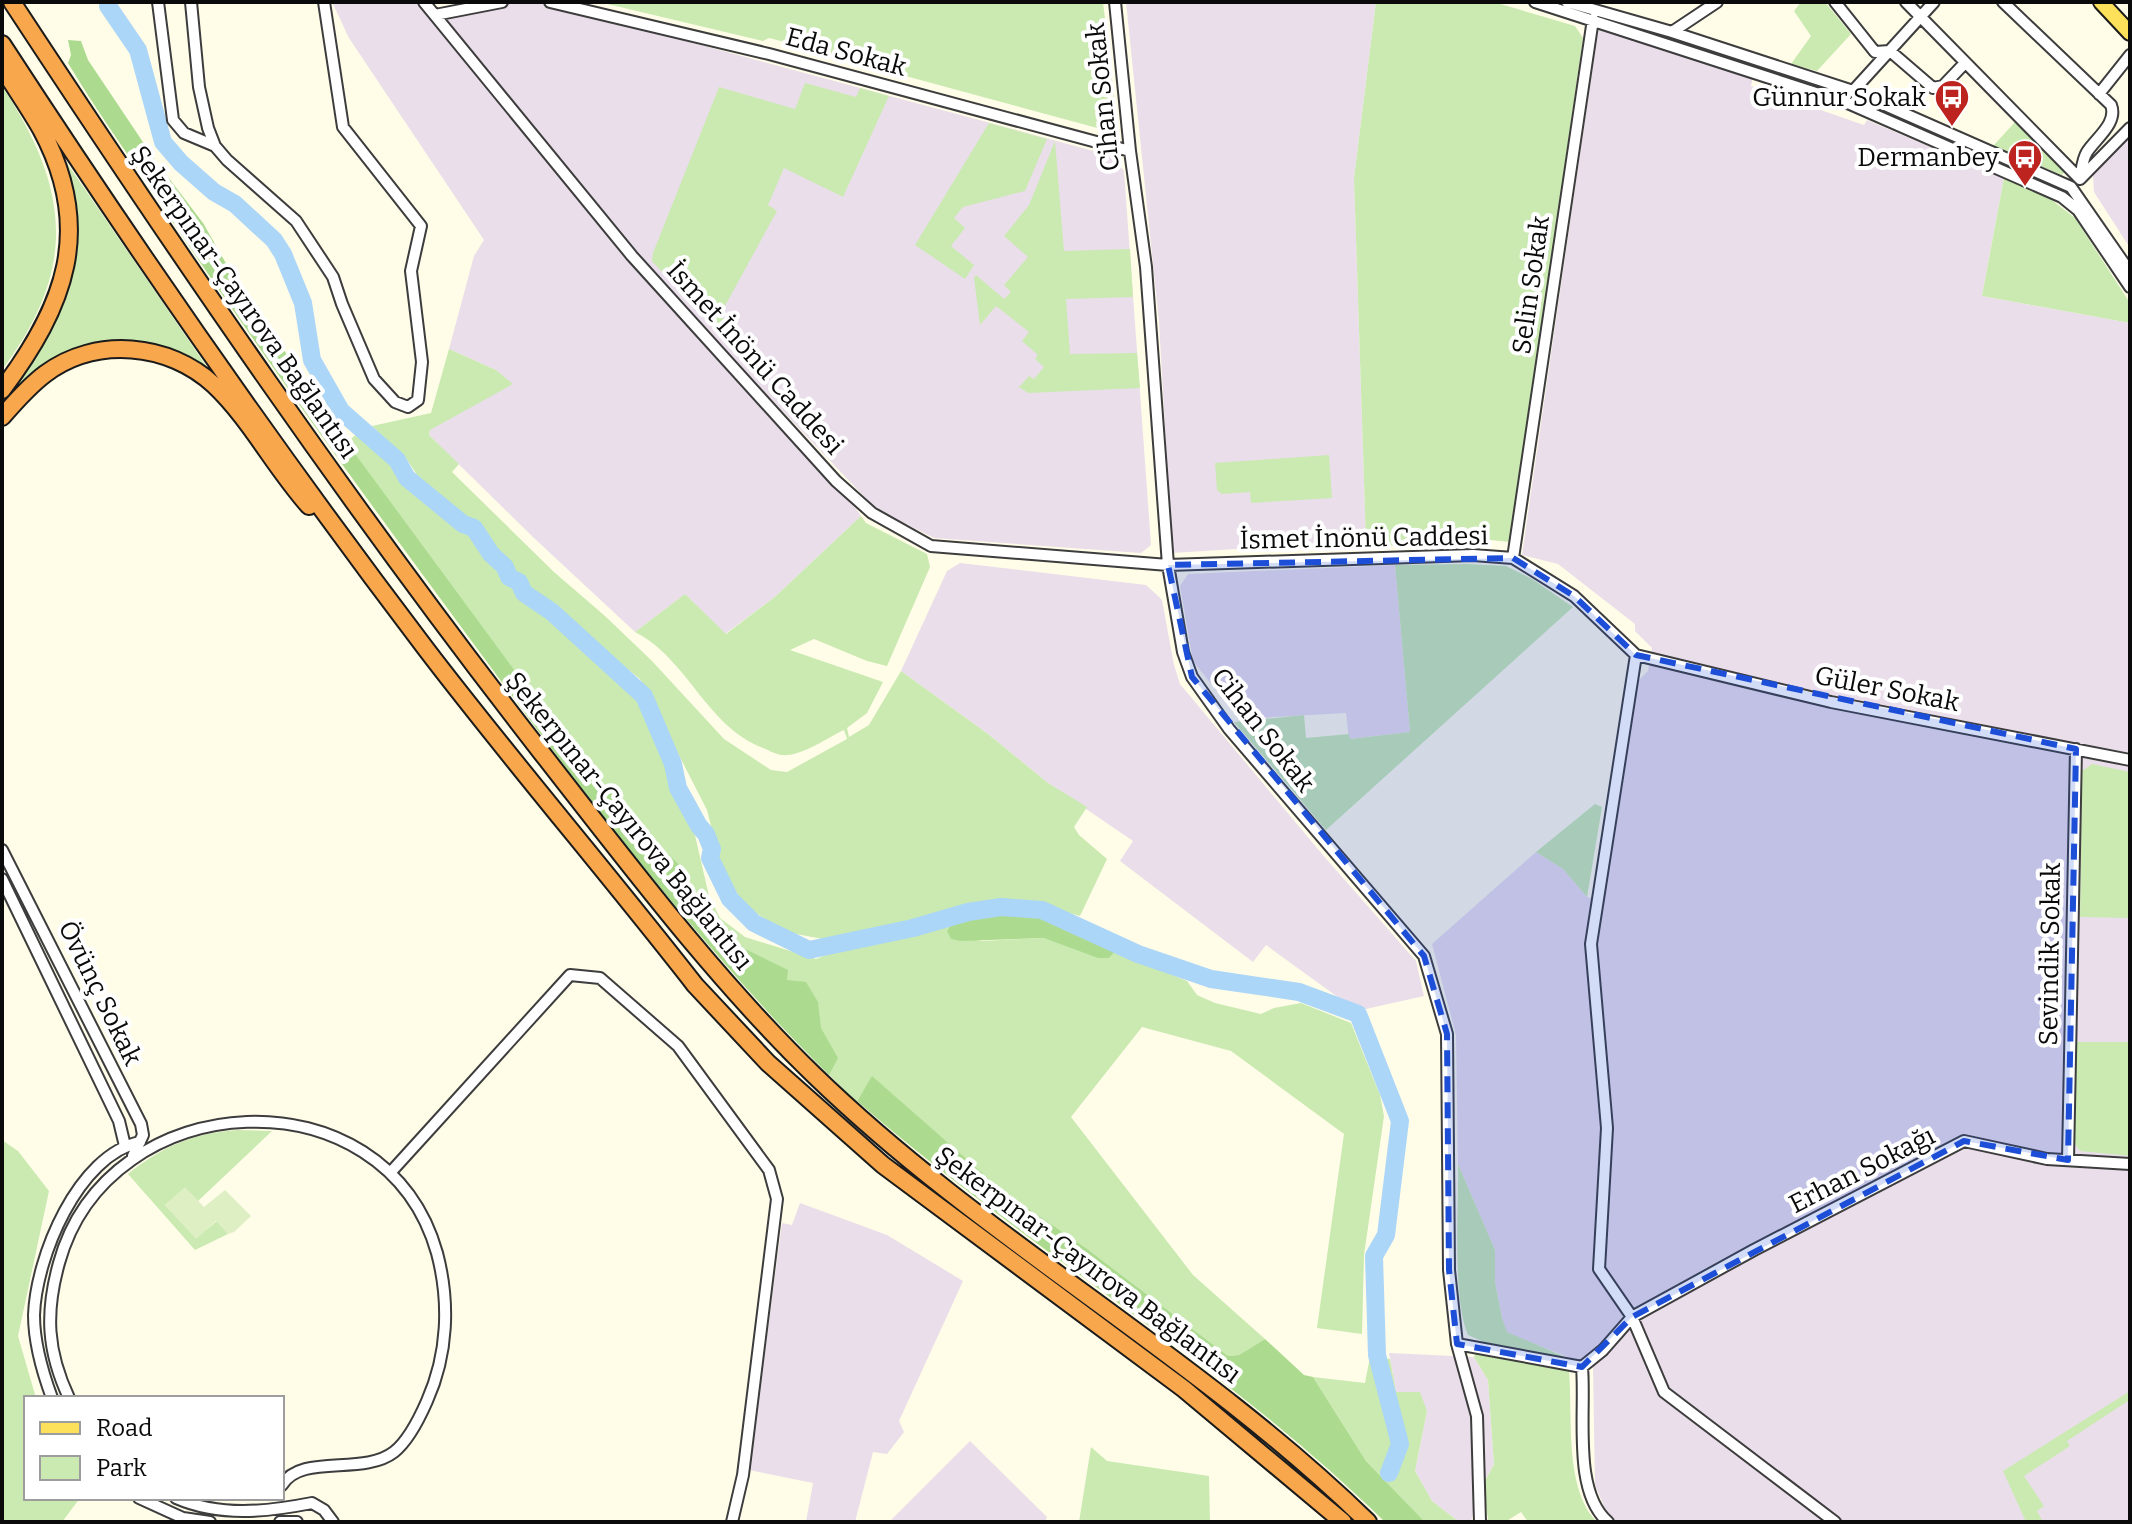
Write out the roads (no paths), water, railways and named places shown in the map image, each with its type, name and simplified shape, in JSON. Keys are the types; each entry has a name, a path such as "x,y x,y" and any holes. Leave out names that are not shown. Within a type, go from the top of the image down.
{"highway":[{"name":"Şekerpınar-Çayırova Bağlantısı","path":"12,2 242,344 374,530 510,712 727,983 818,1079 890,1144 964,1204 1225,1398 1368,1522"},
{"name":"Şekerpınar-Çayırova Bağlantısı","path":"2,44 193,327 376,581 490,731 695,985 768,1063 883,1165 1184,1389 1343,1522"},
{"path":"2,67 42,131 60,176 69,218 58,296 39,337 2,390"},
{"path":"2,417 45,374 86,354 122,350 167,355 197,371 217,388 291,486 376,581"}],"main road":[{"path":"2101,2 2130,33"},
{"path":"2112,2 2130,20"}],"street":[{"path":"158,2 173,120 184,133 215,146"},
{"path":"191,2 199,87 215,146 296,221 333,277 374,379 395,402 408,407 418,400 422,362 411,271 421,226 343,127 324,2"},
{"name":"İsmet İnönü Caddesi","path":"424,2 632,256 836,481 872,513 931,546 1168,565 1473,555 1513,558 1574,596 1636,655"},
{"path":"435,15 502,2"},
{"name":"Eda Sokak","path":"550,2 769,54 1130,151"},
{"name":"Cihan Sokak","path":"1115,2 1130,151 1146,267 1168,565 1183,652 1192,677 1229,729 1424,956 1447,1034 1449,1270 1457,1344 1477,1416 1480,1522"},
{"path":"1535,2 1850,104 2062,197 2078,210 2130,287"},
{"path":"1567,2 1588,5 1853,91 2071,187 2130,272"},
{"path":"1672,32 1717,2"},
{"path":"1835,2 1875,52 1890,51 1933,88 1943,86 1964,64"},
{"path":"1906,2 2080,179"},
{"path":"1853,91 1934,2"},
{"path":"2003,2 2111,105 2114,112 2084,156 2080,179"},
{"name":"Selin Sokak","path":"1513,558 1593,19"},
{"path":"2099,94 2130,55"},
{"path":"2062,197 2130,128"},
{"path":"1636,655 1591,944 1607,1128 1599,1269 1632,1317 1664,1392 1835,1522"},
{"name":"Güler Sokak","path":"1636,655 1831,702 2130,760"},
{"name":"Sevindik Sokak","path":"2068,1160 2076,749"},
{"name":"Övünç Sokak","path":"2,850 141,1124 143,1135 140,1142"},
{"name":"Övünç Sokak","path":"2,879 119,1121 125,1146"},
{"path":"390,1173 570,975 600,978 678,1046 769,1170 777,1199 743,1475 732,1522"},
{"path":"119,1121 148,1141 167,1139"},
{"path":"68,1396 56,1369 49,1326 51,1292 65,1239 81,1211 104,1182 132,1158 167,1139 204,1126 240,1122 317,1130 348,1142 381,1164 423,1217 441,1270 446,1313 445,1344 427,1400 394,1452 364,1465 297,1470 284,1483"},
{"name":"Erhan Sokağı","path":"1632,1317 1964,1141 2047,1159 2130,1164"},
{"path":"51,1396 39,1363 34,1315 41,1265 57,1224 80,1187 101,1164 125,1146 140,1142"},
{"path":"132,1158 140,1142"},
{"path":"1457,1344 1582,1367 1603,1350 1632,1317"},
{"path":"1582,1367 1585,1470 1596,1512 1608,1522"},
{"path":"143,1500 183,1518 210,1522"},
{"path":"180,1500 196,1507 237,1512 281,1504 312,1503 324,1510 328,1520"},
{"path":"280,1522 297,1522"}],"waterway":[{"path":"108,2 138,50 163,142 181,163 214,192 235,204 274,240 283,254 303,303 312,360 341,411 397,460 407,478 463,524 474,528 491,554 505,567 509,577 519,582 524,593 552,612 644,696 673,764 678,788 706,834 712,849 710,858 730,899 754,923 809,950 913,928 968,912 1001,907 1042,910 1138,954 1211,979 1299,992 1358,1014 1400,1121 1386,1235 1374,1256 1377,1355 1400,1444 1389,1473"}],"place":[{"name":"Günnur Sokak","path":"1952,128"},
{"name":"Dermanbey","path":"2025,188"}]}
